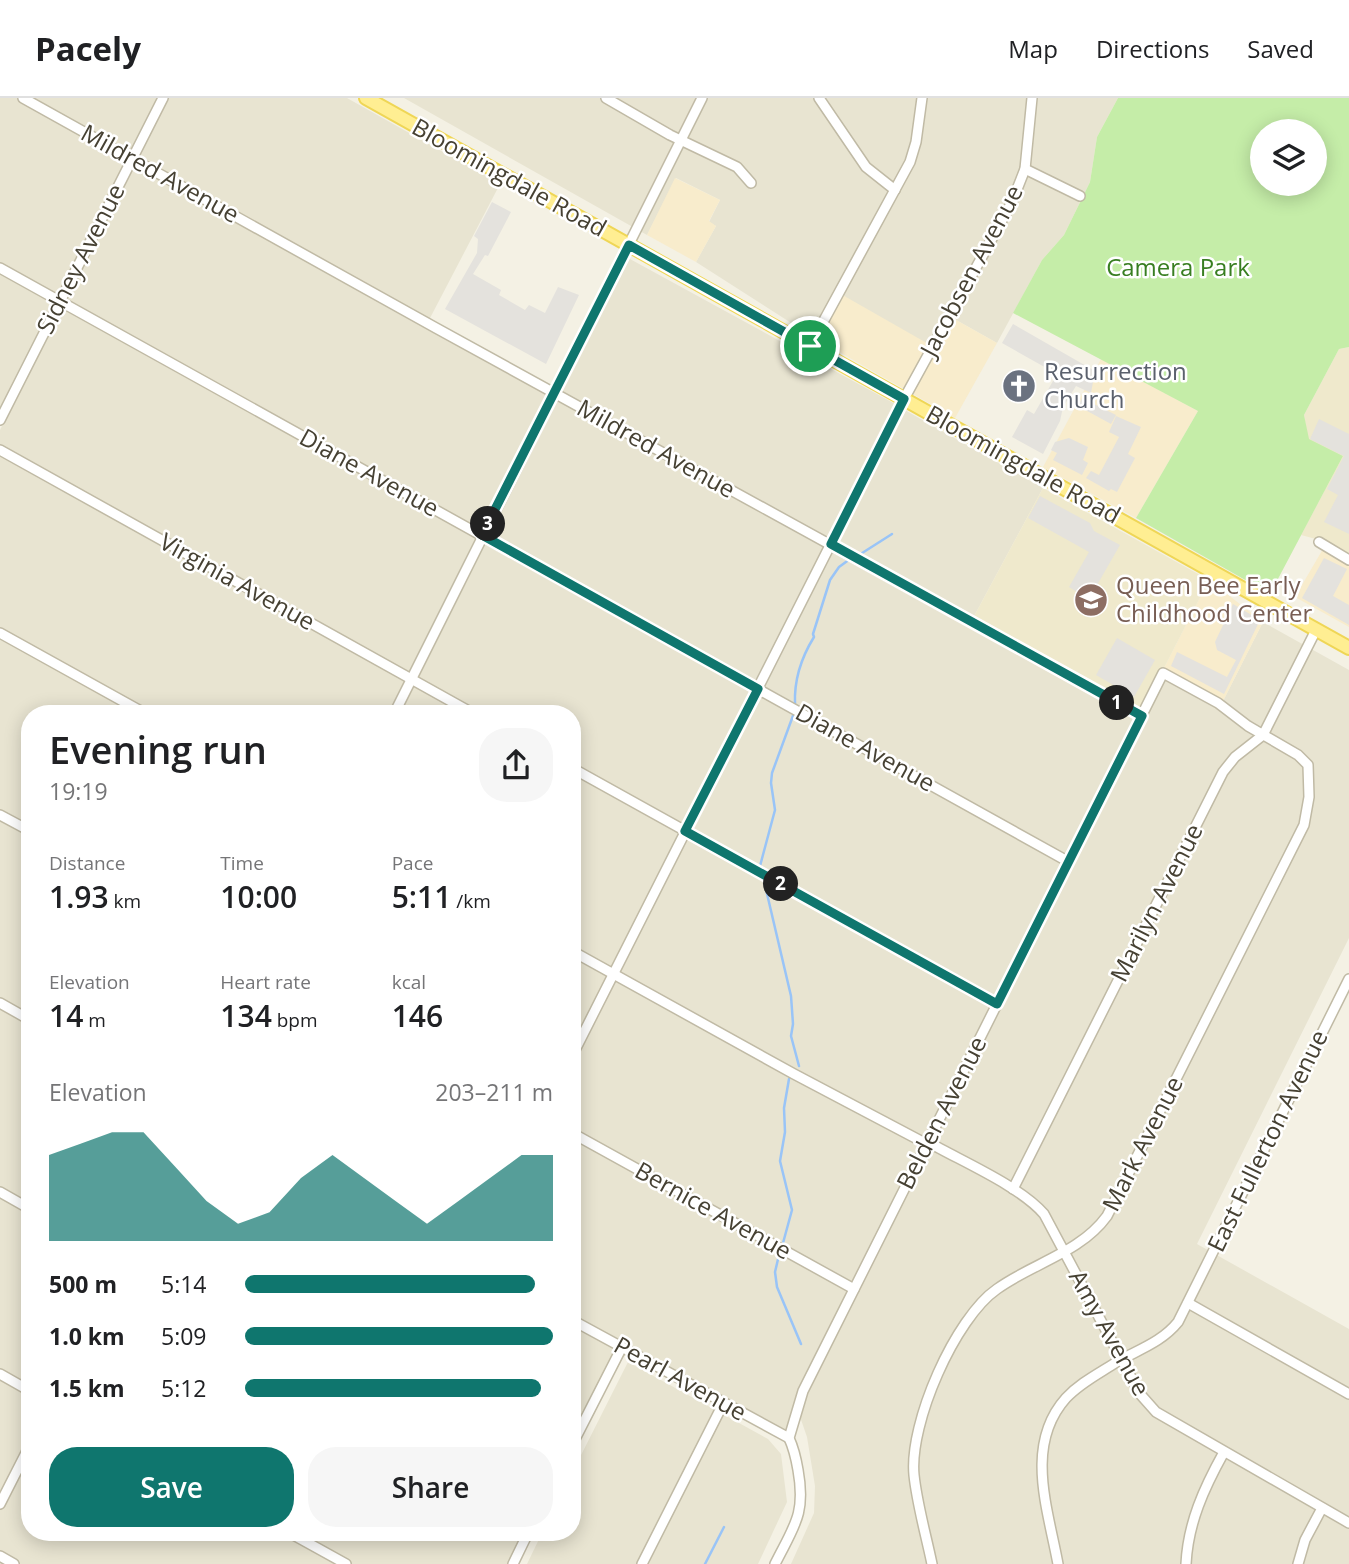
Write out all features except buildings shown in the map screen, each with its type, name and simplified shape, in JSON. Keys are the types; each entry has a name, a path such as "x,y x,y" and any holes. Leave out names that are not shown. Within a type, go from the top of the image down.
{"main road":[{"name":"Bloomingdale Road","path":"366,98 389,104 629,245 1349,648"}],"street":[{"name":"Mildred Avenue","path":"23,98 1142,716"},
{"name":"Sidney Avenue","path":"0,420 163,98"},
{"path":"606,98 737,167 751,183"},
{"path":"399,705 702,98"},
{"path":"819,98 866,167 895,190"},
{"path":"810,346 914,150 922,98"},
{"name":"Jacobsen Avenue","path":"581,1038 904,399 1012,202 1024,169 1032,98"},
{"path":"1024,169 1080,196"},
{"name":"Diane Avenue","path":"0,268 1069,862"},
{"name":"Virginia Avenue","path":"0,450 458,705"},
{"path":"1319,542 1349,560"},
{"name":"Marilyn Avenue","path":"1013,1189 1223,772 1235,757 1263,735 1317,630"},
{"path":"0,633 130,705"},
{"name":"Belden Avenue","path":"789,1438 803,1391 1163,673 1218,703 1263,735"},
{"name":"Mark Avenue","path":"932,1564 914,1474 917,1437 930,1392 962,1327 981,1302 1004,1284 1089,1236 1107,1216 1304,825 1309,797 1308,765 1298,755 1263,735"},
{"path":"581,773 997,1004"},
{"path":"0,815 21,826"},
{"name":"Amy Avenue","path":"581,956 794,1074 1029,1199 1044,1214 1140,1394 1156,1412 1349,1523"},
{"name":"East Fullerton Avenue","path":"1058,1564 1041,1463 1045,1436 1054,1416 1066,1398 1090,1378 1153,1344 1169,1333 1178,1322 1349,979"},
{"path":"0,1003 21,1015"},
{"name":"Bernice Avenue","path":"581,1138 854,1289"},
{"path":"0,1192 21,1204"},
{"path":"1188,1303 1349,1394"},
{"name":"Pearl Avenue","path":"581,1325 789,1438"},
{"path":"581,1427 622,1347"},
{"path":"0,1374 21,1386"},
{"path":"642,1564 723,1404"},
{"path":"775,1564 801,1508 802,1491 794,1449 789,1438"},
{"path":"1186,1564 1188,1539 1199,1502 1224,1452"},
{"path":"0,1504 21,1463"},
{"path":"1298,1564 1305,1541 1322,1508"},
{"path":"304,1541 346,1564"},
{"path":"513,1564 524,1541"},
{"path":"0,1556 14,1564"}],"shaded area":[{"path":"0,98 157,98 0,410"},
{"path":"167,98 347,98 500,184 429,320 551,388 619,253 897,405 581,1034 581,705 21,705 21,1541 519,1541 507,1564 0,1564 0,430"},
{"path":"404,98 1118,98 1097,137 1090,182 1064,235 1042,260 997,343 949,316 932,347 813,337 696,262 716,226 709,222 720,200 676,178 647,235"},
{"path":"675,178 720,200 709,221 716,226 696,262 647,235"},
{"path":"492,202 511,212 488,256 485,255 473,274 501,290 499,295 525,310 529,305 545,313 558,287 579,295 546,364 445,309 477,253 478,239 474,236"},
{"path":"839,293 932,346 949,316 997,343 955,418 813,337"},
{"path":"1013,324 1095,371 1091,393 1076,386 1063,407 1060,421 1043,454 1012,437 1027,410 1034,414 1057,374 1002,343"},
{"path":"1349,347 1349,554 1327,542 1301,535 1343,456 1308,439 1304,415 1339,349"},
{"path":"1101,359 1198,411 1136,518 1043,467"},
{"path":"1082,398 1116,415 1111,424 1078,406"},
{"path":"903,409 1043,488 972,620 1141,713 787,1433 581,1320 581,1045"},
{"path":"1116,416 1141,427 1128,454 1135,458 1117,492 1111,489 1109,491 1086,478 1091,471 1099,475 1119,437 1109,432"},
{"path":"1319,419 1349,434 1349,534 1324,522 1338,495 1327,489 1344,456 1310,439"},
{"path":"1069,438 1088,447 1083,460 1088,463 1082,475 1053,460 1057,453 1051,450 1055,442"},
{"name":"Queen Bee Early Childhood Center","path":"1043,488 1209,580 1141,713 972,620"},
{"path":"1040,496 1090,523 1094,531 1120,545 1089,599 1069,587 1089,552 1028,518"},
{"path":"1327,542 1349,554 1349,627 1295,597"},
{"path":"1324,558 1347,569 1333,596 1349,605 1349,625 1302,598"},
{"path":"1209,580 1263,622 1222,703 1163,670"},
{"path":"1233,604 1260,620 1224,694 1171,666 1177,652 1227,677 1236,660 1217,650 1215,642"},
{"path":"1263,622 1349,670 1349,938 1197,1244 1349,1329 1349,1564 791,1564 814,1513 815,1486 807,1437 798,1411 816,1370 1167,672 1222,703"},
{"path":"1117,638 1155,660 1134,697 1096,675"},
{"path":"581,1327 618,1347 581,1419"},
{"path":"628,1362 768,1439 781,1454 787,1502 758,1564 527,1564 538,1541 581,1541 581,1455"}],"green space":[{"name":"Camera Park","path":"1118,98 1349,98 1349,347 1339,349 1304,415 1309,439 1343,456 1270,594 1136,518 1198,411 1013,313 1042,260 1064,235 1090,182 1097,137"}],"waterway":[{"path":"859,555 892,534"},
{"path":"795,704 799,669 814,637 830,580 839,567 850,559"},
{"path":"760,866 775,810 772,773 794,713"},
{"path":"764,881 791,996 791,1036 799,1066"},
{"path":"783,1243 792,1210 780,1161 789,1079"},
{"path":"779,1255 775,1272 777,1287 801,1344"},
{"path":"705,1564 724,1527"}],"place":[{"name":"Resurrection Church","path":"1019,386"},
{"name":"Queen Bee Early Childhood Center","path":"1091,600"}],"route":[{"path":"629,245 810,346 904,399 831,544 1142,716 997,1004 685,831 758,689 482,535 629,245"}]}
